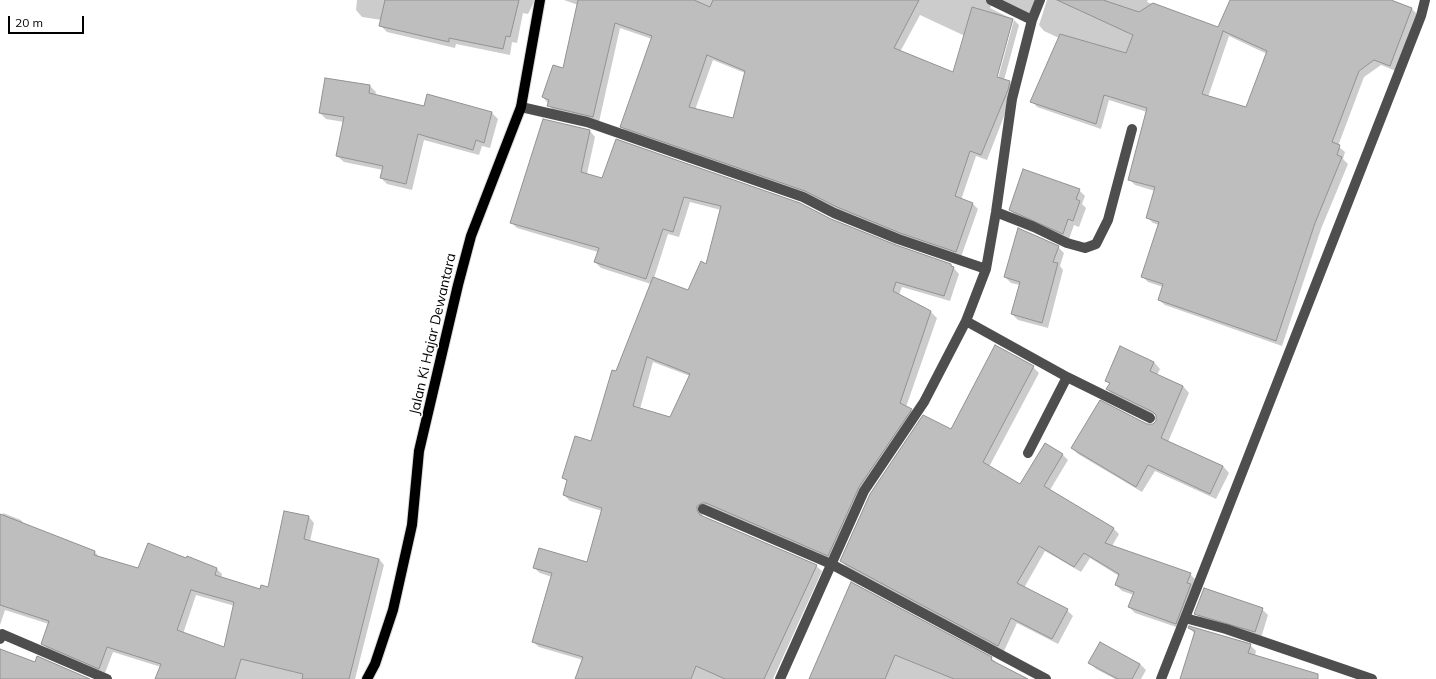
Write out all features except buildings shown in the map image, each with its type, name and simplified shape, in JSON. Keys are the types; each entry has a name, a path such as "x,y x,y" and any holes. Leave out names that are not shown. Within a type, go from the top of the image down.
{"main road":[{"name":"Jalan Ki Hajar Dewantara","path":"367,679 375,664 393,610 412,525 419,451 458,285 471,236 521,107 540,0"}],"street":[{"path":"991,0 1032,20"},
{"path":"780,679 864,491 924,402 966,321 986,269 996,212 1012,99 1032,20 1040,0"},
{"path":"1161,679 1421,16 1425,0"},
{"path":"521,107 587,122 803,197 834,213 898,239 986,269"},
{"path":"996,212 1034,227 1067,243 1085,248 1096,244 1108,220 1132,129"},
{"path":"966,321 1067,377 1150,418"},
{"path":"1028,453 1067,377"},
{"path":"704,509 831,564 1046,679"},
{"path":"1185,618 1226,630 1372,679"},
{"path":"1,636 107,679"}]}
